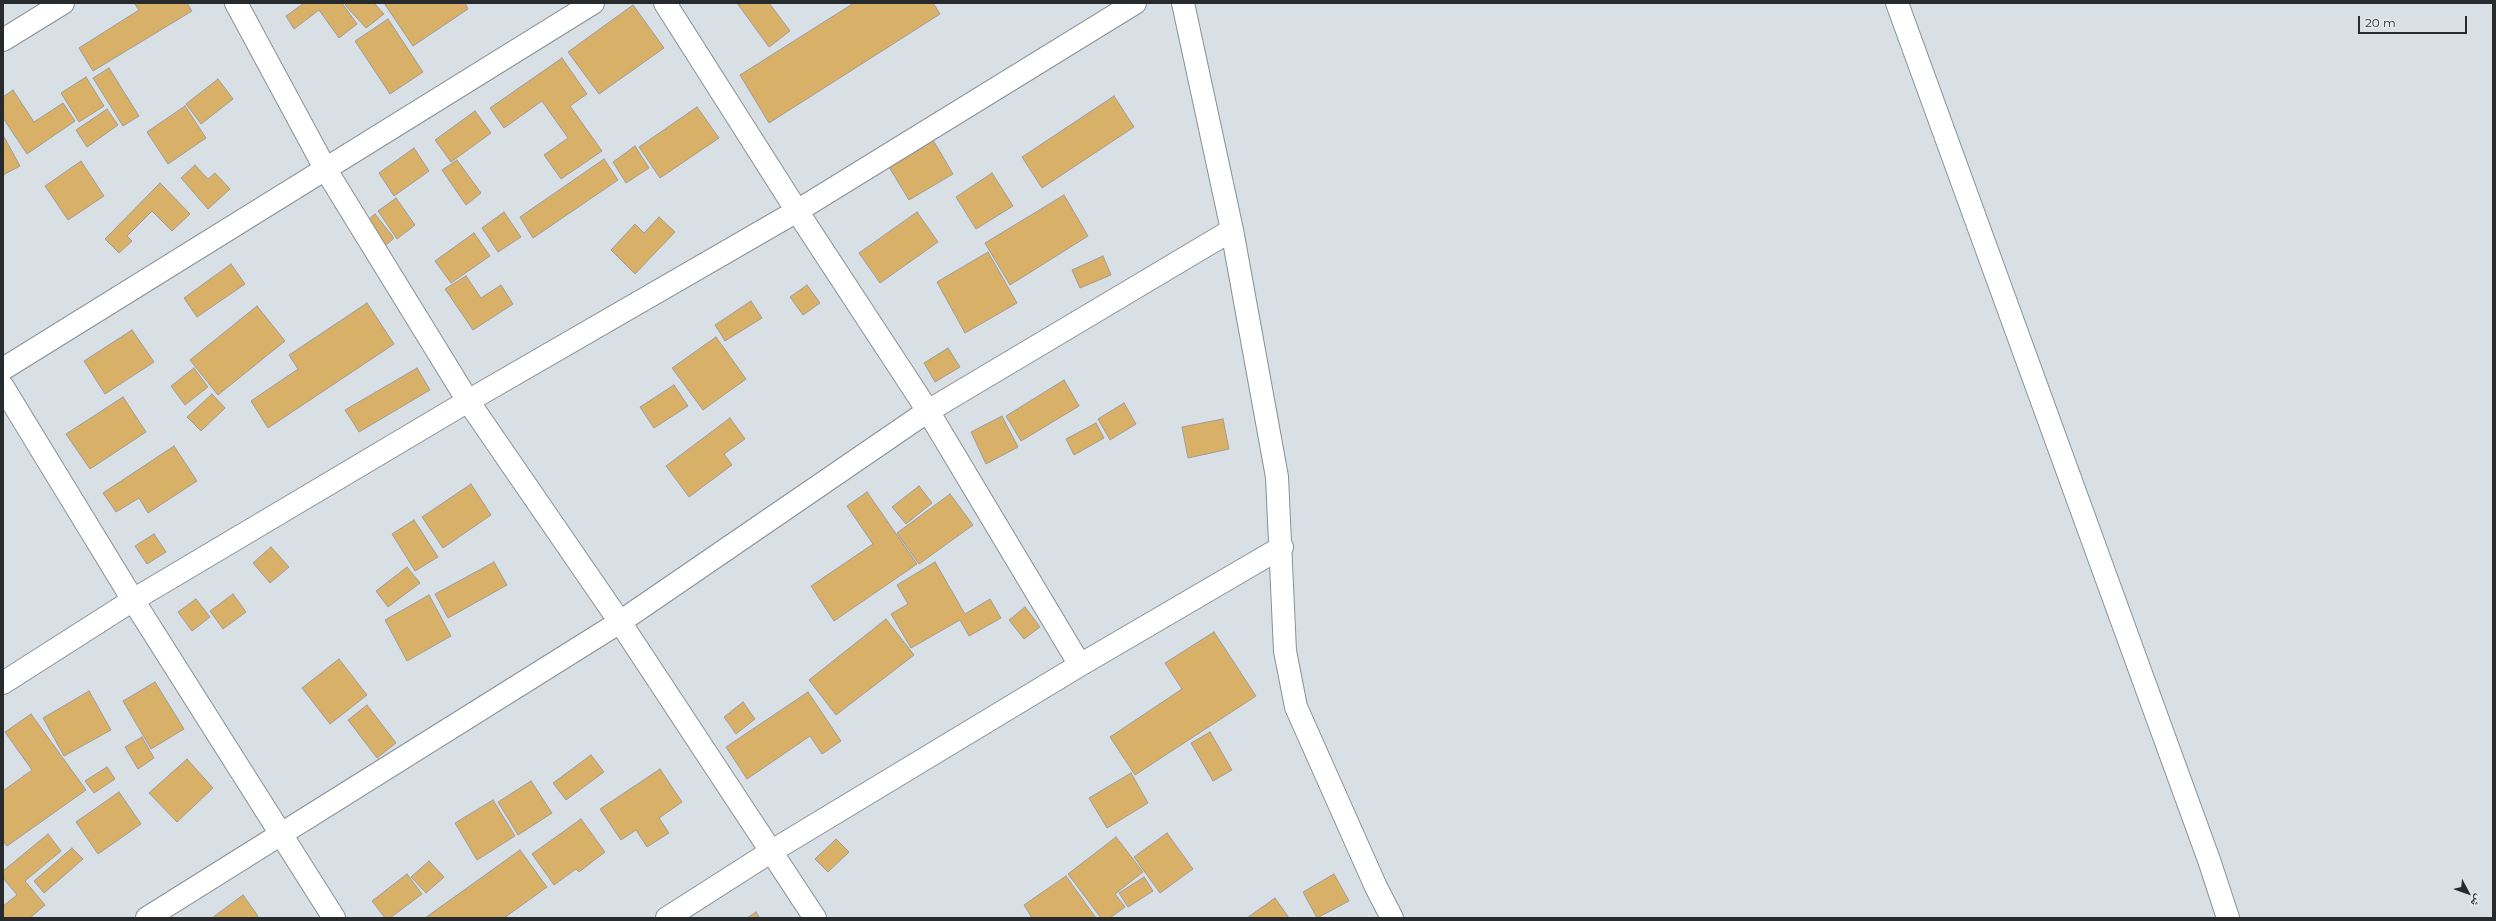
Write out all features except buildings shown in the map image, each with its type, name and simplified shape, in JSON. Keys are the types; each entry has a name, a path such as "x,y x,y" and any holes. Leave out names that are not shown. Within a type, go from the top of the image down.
{"street":[{"path":"3,40 63,3"},
{"path":"236,3 326,170 468,401 620,622 815,918"},
{"path":"3,369 593,3"},
{"path":"665,3 797,211 928,412 1080,665"},
{"path":"3,683 133,600 468,401 797,211 1135,3"},
{"path":"1183,3 1232,230 1277,477 1282,547 1285,651 1296,707 1376,887 1392,918"},
{"path":"1897,3 2209,860 2228,918"},
{"path":"147,918 620,622 928,412 1232,230"},
{"path":"3,387 133,600 334,918"},
{"path":"667,918 772,851 1080,665 1282,547"}]}
